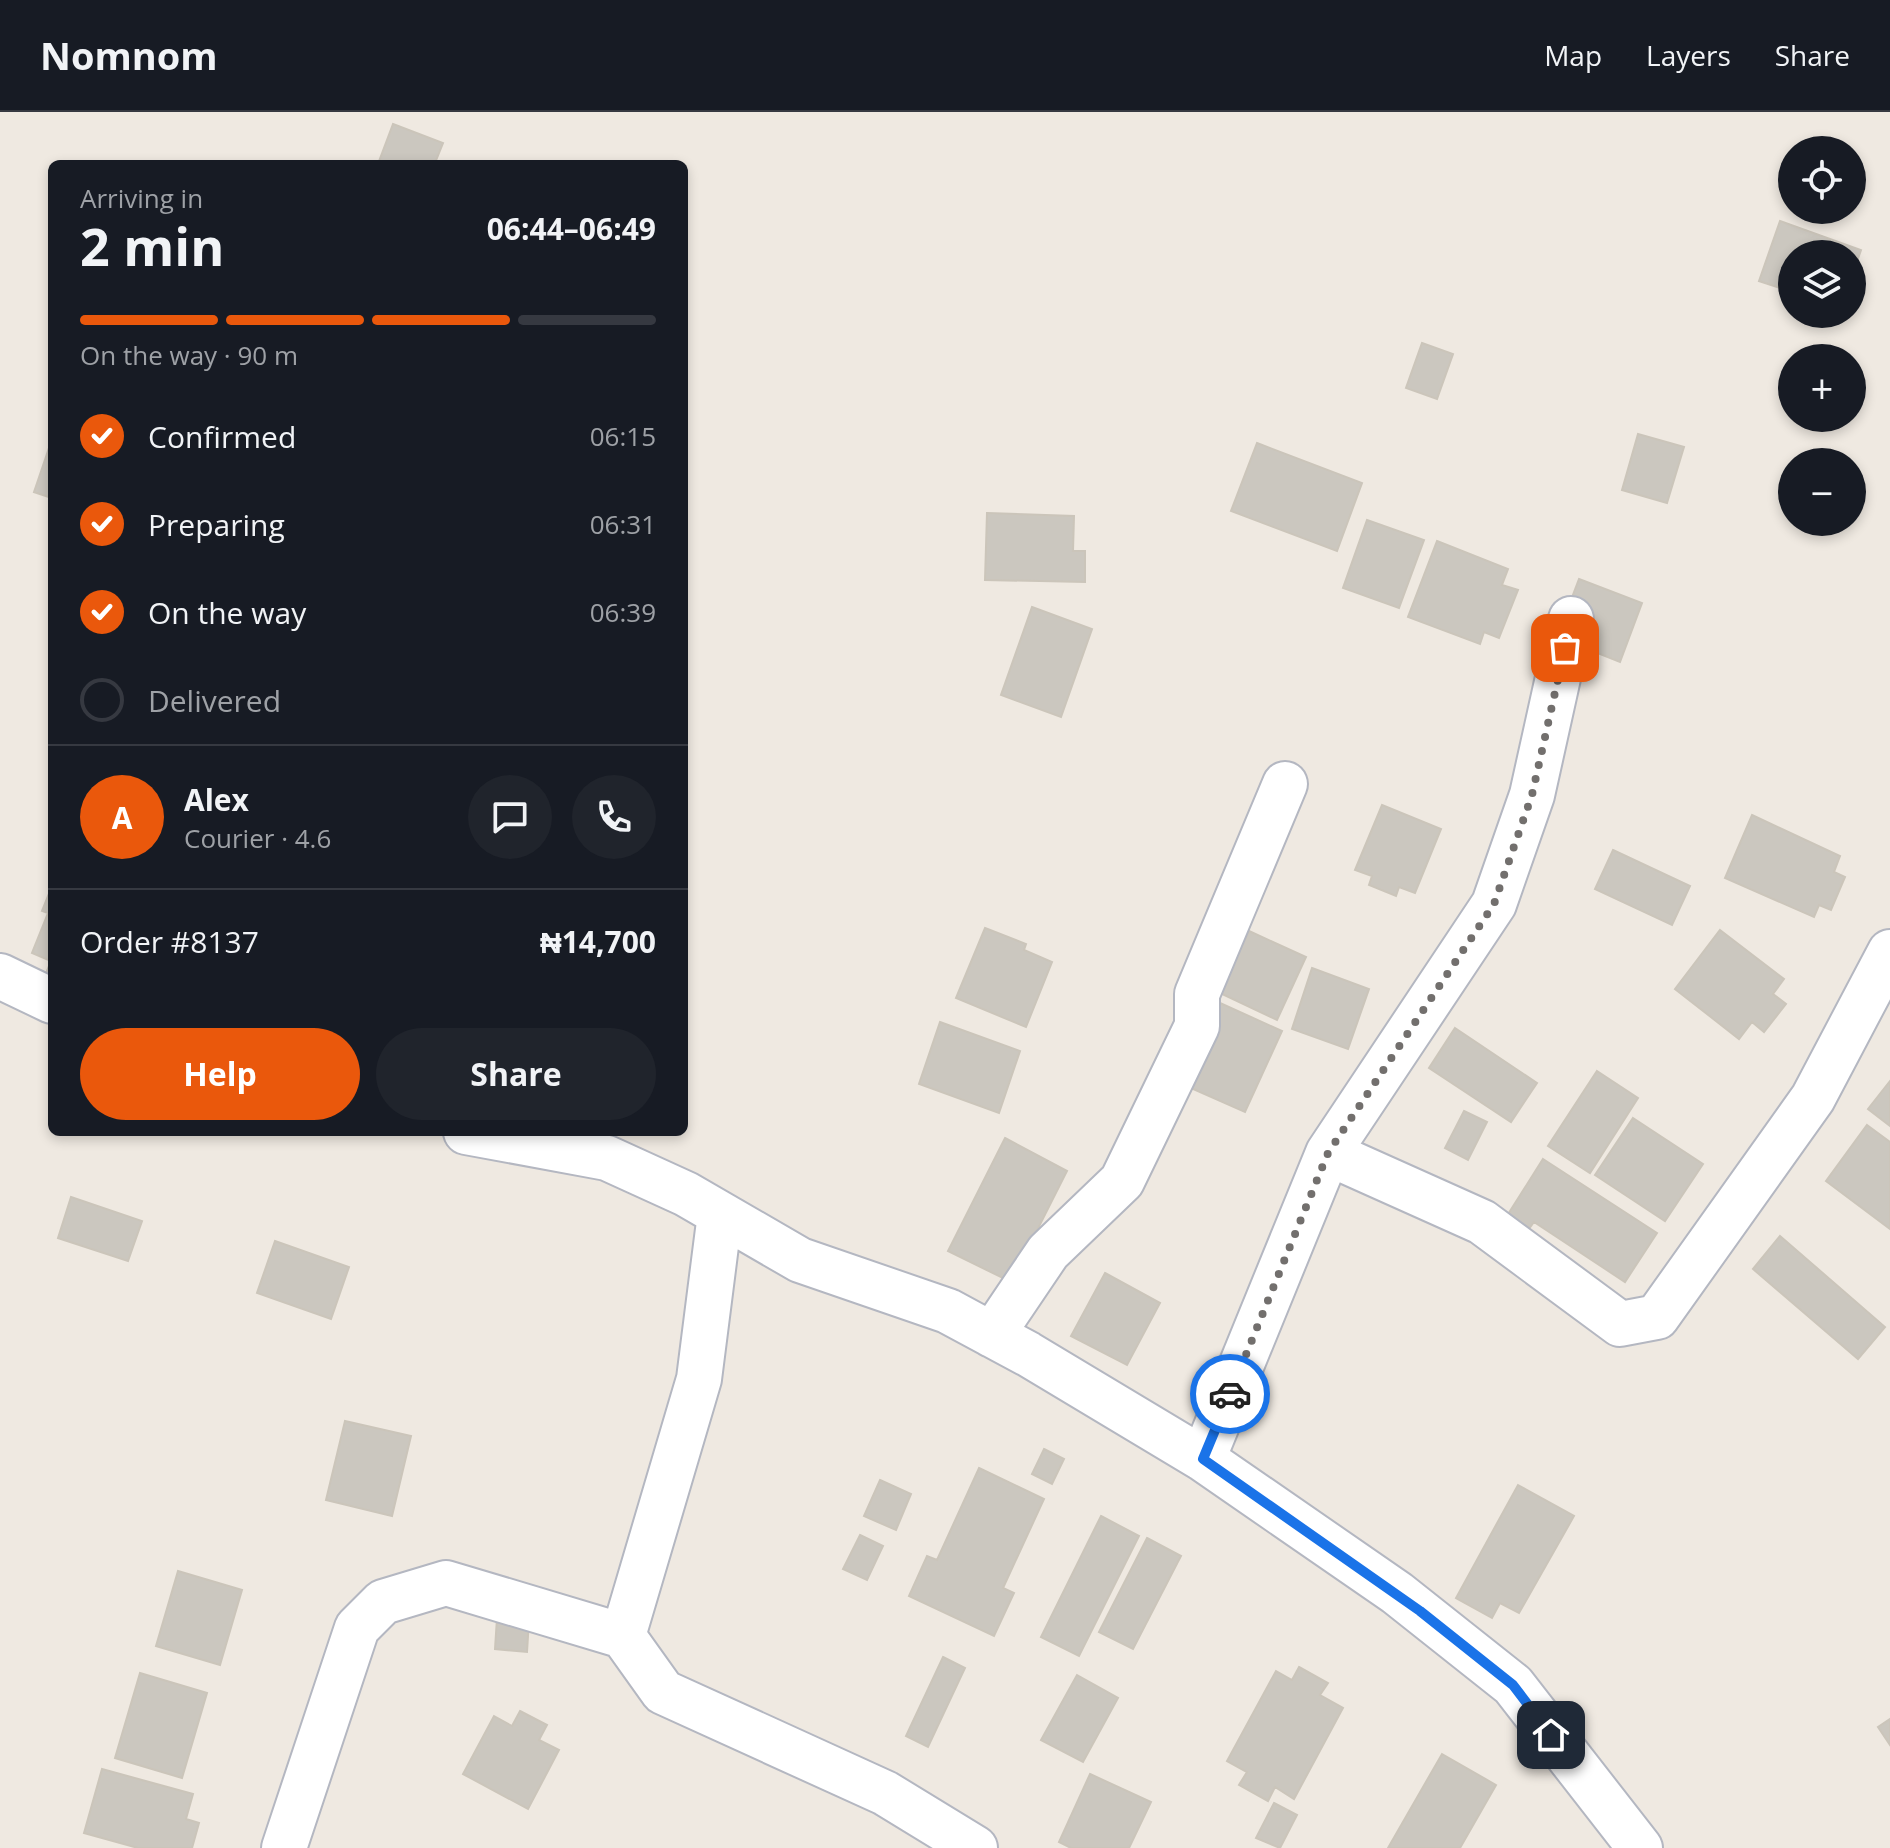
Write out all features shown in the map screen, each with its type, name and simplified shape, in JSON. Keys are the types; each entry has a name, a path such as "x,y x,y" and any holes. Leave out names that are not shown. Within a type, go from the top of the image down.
{"street":[{"path":"1203,1459 1328,1153 1494,904 1532,795 1571,619"},
{"path":"992,1335 1048,1252 1122,1181 1197,1026 1197,994 1285,784"},
{"path":"1328,1153 1482,1222 1620,1324 1657,1317 1813,1098 1890,952"},
{"path":"0,976 48,999"},
{"path":"488,1136 607,1158 686,1194 800,1260 948,1311 1203,1459 1397,1593 1513,1685 1640,1848"},
{"path":"623,1636 699,1379 720,1214"},
{"path":"284,1848 357,1628 383,1602 446,1583 623,1636 663,1692 885,1793 975,1848"}],"building":[{"path":"393,124 443,143 436,160 380,160"},
{"path":"1779,224 1788,224 1833,240 1778,240 1778,287 1759,281"},
{"path":"1422,343 1453,354 1437,399 1406,388"},
{"path":"1638,434 1684,447 1667,503 1622,490"},
{"path":"1257,443 1362,483 1337,551 1231,511"},
{"path":"48,451 48,497 34,492"},
{"path":"987,513 1074,516 1073,551 1085,551 1085,582 985,580"},
{"path":"1367,520 1424,540 1399,608 1343,588"},
{"path":"1437,541 1508,569 1502,585 1518,590 1499,638 1484,632 1480,644 1408,617"},
{"path":"1579,579 1642,603 1620,662 1557,637"},
{"path":"1032,607 1092,629 1061,717 1001,695"},
{"path":"1382,805 1441,829 1415,893 1399,887 1396,896 1369,885 1372,876 1355,870"},
{"path":"1752,815 1840,856 1834,872 1845,877 1831,910 1819,905 1814,917 1725,878"},
{"path":"1613,850 1690,886 1672,925 1595,889"},
{"path":"48,896 48,913 42,911"},
{"path":"48,913 48,960 32,953"},
{"path":"985,928 1026,944 1024,950 1052,962 1026,1027 956,998"},
{"path":"1720,930 1784,979 1773,994 1786,1004 1764,1032 1752,1022 1739,1039 1675,989"},
{"path":"1249,931 1306,957 1277,1020 1220,993"},
{"path":"1312,968 1369,989 1348,1049 1292,1029"},
{"path":"1220,1003 1282,1031 1245,1112 1184,1085"},
{"path":"940,1022 1020,1051 999,1113 919,1084"},
{"path":"1455,1028 1537,1083 1511,1122 1429,1068"},
{"path":"1597,1071 1638,1098 1590,1173 1548,1146"},
{"path":"1890,1081 1890,1126 1868,1109"},
{"path":"1464,1111 1487,1122 1468,1160 1445,1148"},
{"path":"1633,1118 1703,1164 1665,1221 1595,1175"},
{"path":"1867,1125 1890,1142 1890,1229 1826,1181"},
{"path":"1005,1138 1067,1171 1011,1282 948,1251"},
{"path":"1543,1159 1657,1233 1625,1282 1534,1222 1526,1233 1505,1219"},
{"path":"71,1197 142,1221 128,1261 58,1238"},
{"path":"1780,1236 1885,1327 1858,1359 1753,1269"},
{"path":"275,1241 349,1267 331,1319 257,1293"},
{"path":"1105,1273 1160,1303 1127,1365 1071,1336"},
{"path":"345,1421 411,1436 392,1516 326,1500"},
{"path":"1044,1449 1064,1459 1052,1484 1032,1474"},
{"path":"979,1468 1044,1499 1003,1588 1014,1593 994,1636 909,1596 927,1556 937,1560"},
{"path":"880,1480 911,1494 896,1530 864,1516"},
{"path":"1518,1485 1574,1516 1519,1613 1500,1603 1492,1618 1456,1598"},
{"path":"1101,1516 1139,1536 1079,1656 1041,1637"},
{"path":"860,1535 883,1546 867,1580 843,1569"},
{"path":"1147,1538 1181,1556 1133,1649 1099,1632"},
{"path":"178,1571 242,1590 220,1665 156,1646"},
{"path":"497,1618 529,1620 527,1652 495,1649"},
{"path":"943,1657 965,1668 928,1747 906,1736"},
{"path":"1299,1667 1328,1683 1320,1695 1343,1708 1294,1799 1275,1787 1268,1801 1239,1785 1247,1772 1227,1761 1276,1671 1292,1680"},
{"path":"140,1673 207,1693 182,1778 115,1758"},
{"path":"1077,1675 1118,1698 1083,1762 1041,1740"},
{"path":"520,1711 547,1725 539,1740 559,1750 528,1809 463,1774 494,1716 512,1726"},
{"path":"1890,1719 1890,1745 1878,1727"},
{"path":"1442,1754 1496,1785 1460,1848 1388,1848"},
{"path":"102,1769 193,1794 186,1819 199,1823 192,1848 138,1848 84,1833"},
{"path":"1090,1774 1151,1802 1129,1848 1071,1848 1059,1842"},
{"path":"1274,1803 1297,1815 1280,1848 1256,1838"}],"way so far":[{"path":"1230,1394 1328,1153 1494,904 1532,795 1565,648"}],"route":[{"path":"1230,1394 1203,1459 1420,1611 1513,1685 1551,1735"}]}
